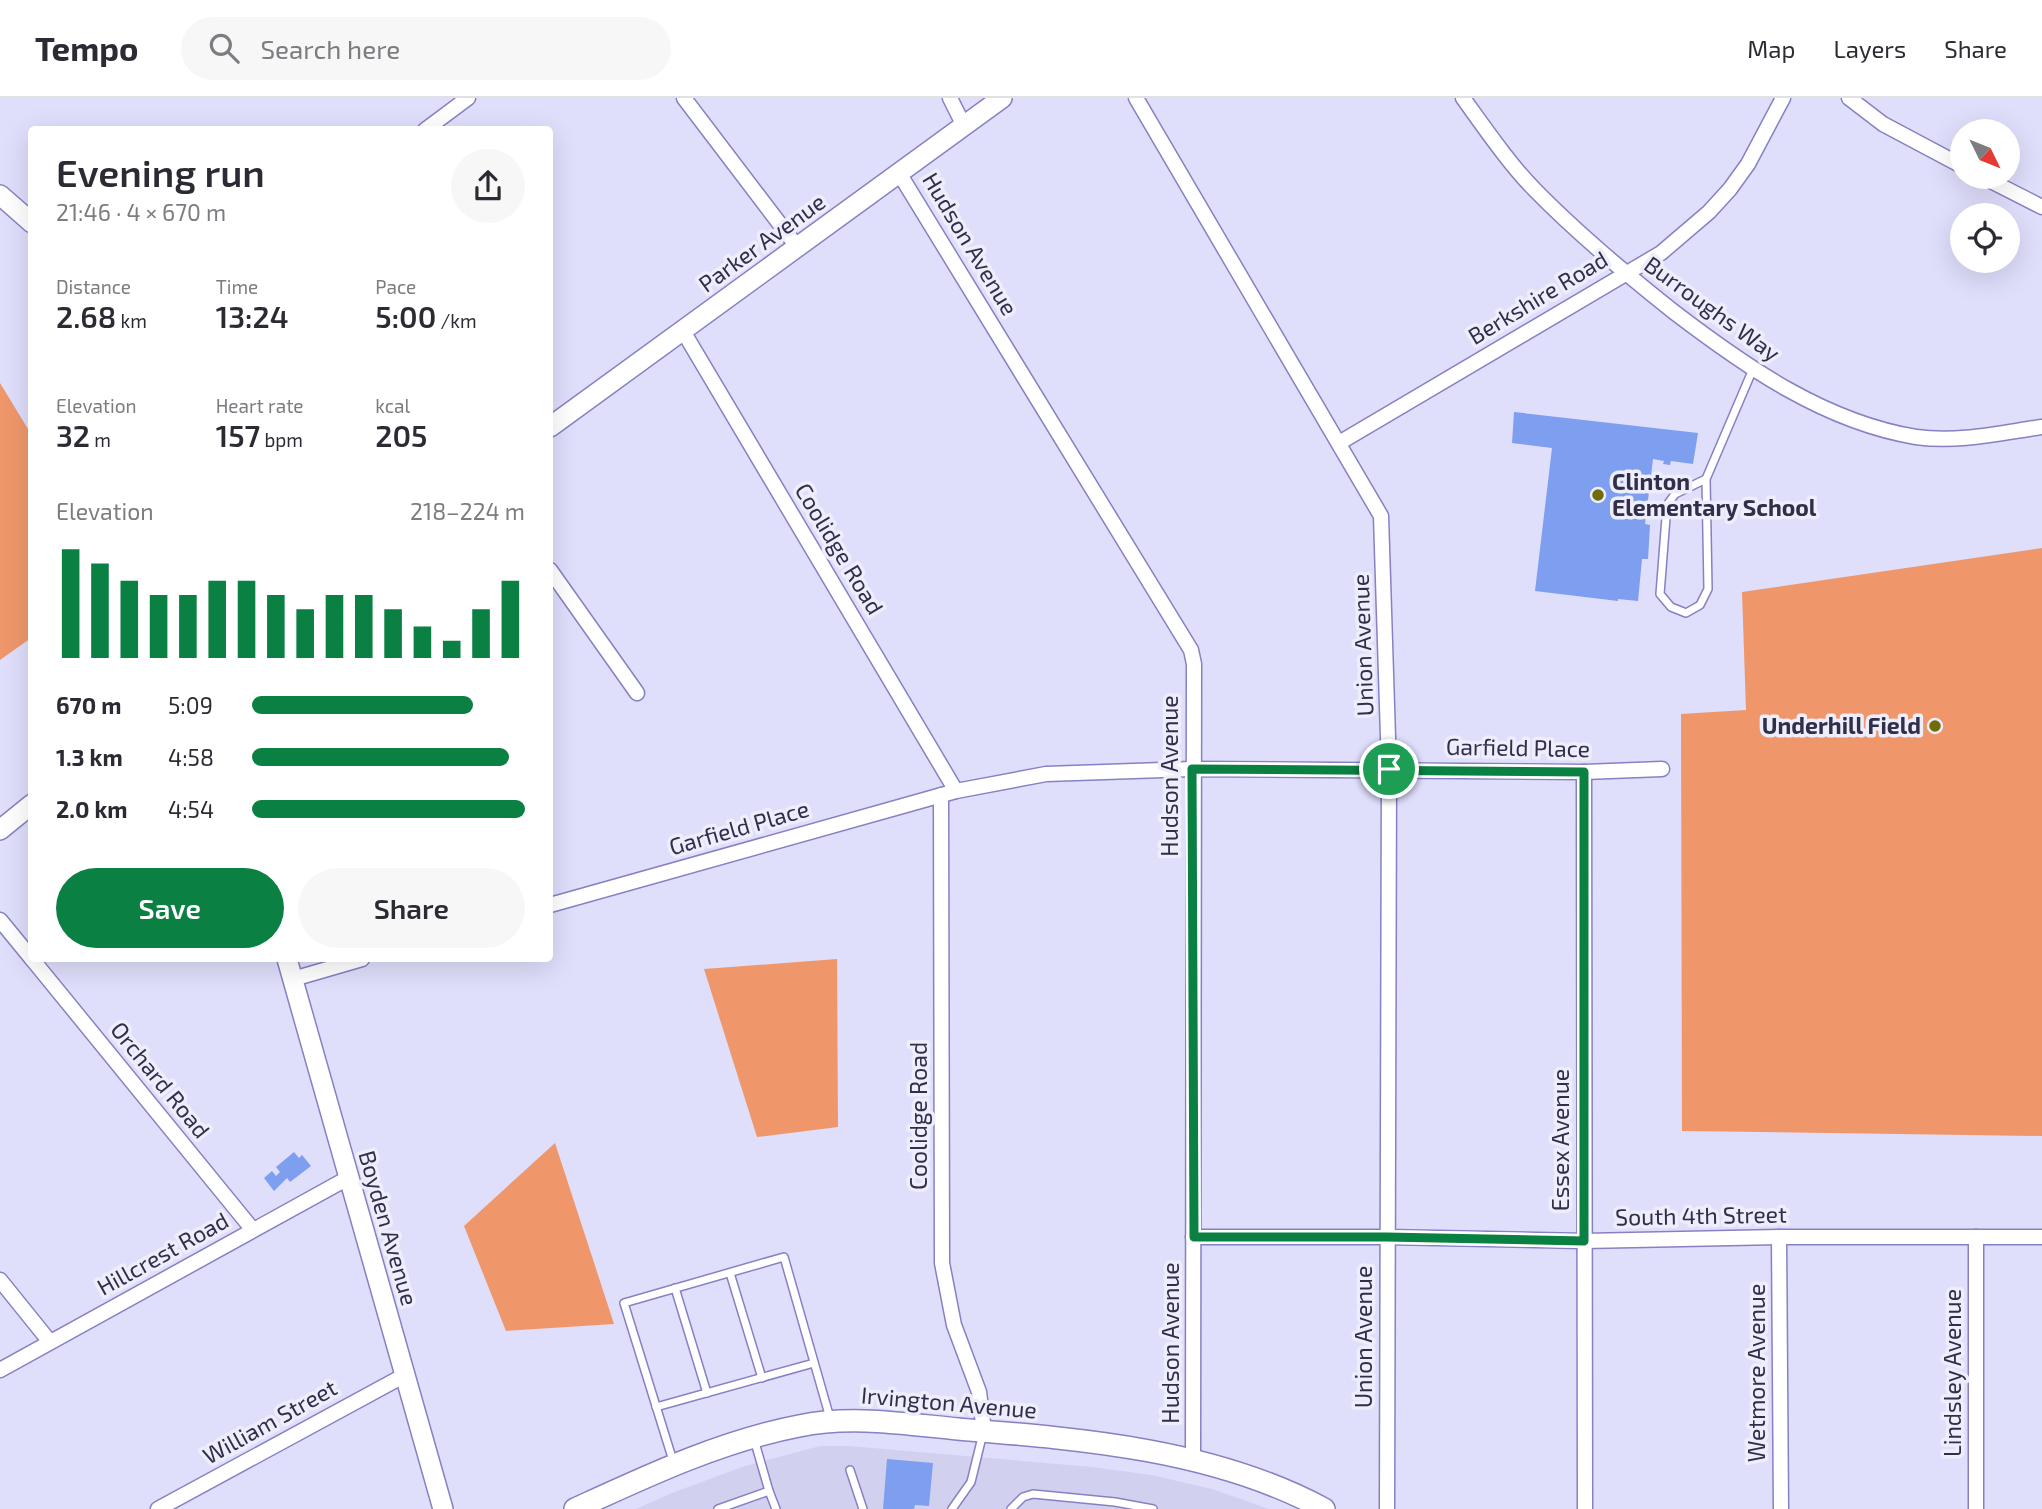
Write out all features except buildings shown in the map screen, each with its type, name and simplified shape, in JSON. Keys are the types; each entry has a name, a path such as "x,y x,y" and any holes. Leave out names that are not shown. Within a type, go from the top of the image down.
{"main road":[{"name":"Irvington Avenue","path":"575,1509 674,1465 754,1438 799,1426 831,1422 877,1422 1102,1444 1193,1461 1276,1486 1324,1509"}],"street":[{"path":"430,126 468,98"},
{"path":"684,98 798,248"},
{"path":"950,98 964,126"},
{"name":"Parker Avenue","path":"553,425 1002,98"},
{"name":"Union Avenue","path":"1136,98 1381,516 1389,769 1387,1509"},
{"name":"Burroughs Way","path":"1463,98 1533,188 1625,273 1728,353 1753,369 1825,408 1871,427 1918,437 1962,439 2042,427"},
{"name":"Berkshire Road","path":"1339,443 1661,253 1709,212 1730,189 1748,164 1783,98"},
{"path":"1849,98 1883,124 1950,160"},
{"name":"Hudson Avenue","path":"900,173 1191,650 1194,664 1193,1461"},
{"path":"2007,189 2042,207"},
{"path":"0,195 28,220"},
{"name":"Coolidge Road","path":"683,331 956,791"},
{"path":"553,574 637,693"},
{"name":"Garfield Place","path":"553,904 956,791 1046,774 1192,769 1584,772 1662,769"},
{"name":"Essex Avenue","path":"1584,772 1585,1509"},
{"name":"Coolidge Road","path":"941,795 942,1263 954,1325 979,1392 984,1431"},
{"path":"0,830 28,807"},
{"name":"Orchard Road","path":"0,920 28,954"},
{"name":"Orchard Road","path":"34,962 253,1230"},
{"name":"Boyden Avenue","path":"288,962 443,1509"},
{"path":"293,979 352,962"},
{"name":"Hillcrest Road","path":"0,1370 348,1178"},
{"name":"South 4th Street","path":"1194,1237 1584,1241 1779,1237 2042,1237"},
{"name":"Wetmore Avenue","path":"1779,1237 1780,1509"},
{"name":"Lindsley Avenue","path":"1976,1237 1976,1509"},
{"path":"0,1280 50,1342"},
{"name":"William Street","path":"158,1509 405,1375"}],"lane":[{"path":"1706,479 1675,494 1667,505 1660,594 1671,607 1686,613 1700,605 1709,589 1706,479 1753,369"},
{"path":"674,1465 624,1303 784,1257 831,1422"},
{"path":"730,1273 762,1378"},
{"path":"675,1289 706,1393"},
{"path":"656,1407 814,1363"},
{"path":"952,1509 971,1482 984,1431"},
{"path":"754,1438 776,1509"},
{"path":"850,1470 863,1509"},
{"path":"718,1509 769,1491"},
{"path":"1011,1509 1023,1497 1033,1494 1115,1502 1153,1509"}],"shaded area":[{"path":"0,383 28,429 28,640 0,660"},
{"path":"2042,548 2042,1136 1682,1131 1681,714 1746,710 1742,592"},
{"path":"837,959 838,1127 757,1137 704,969"},
{"path":"555,1143 614,1324 506,1331 464,1226"},
{"path":"820,1446 849,1446 1092,1467 1151,1475 1212,1489 1269,1509 636,1509 742,1467"}],"place":[{"name":"Clinton Elementary School","path":"1598,495"},
{"name":"Underhill Field","path":"1935,726"}],"route":[{"path":"1192,769 1389,769 1584,772 1584,1241 1194,1237 1192,769"}]}
